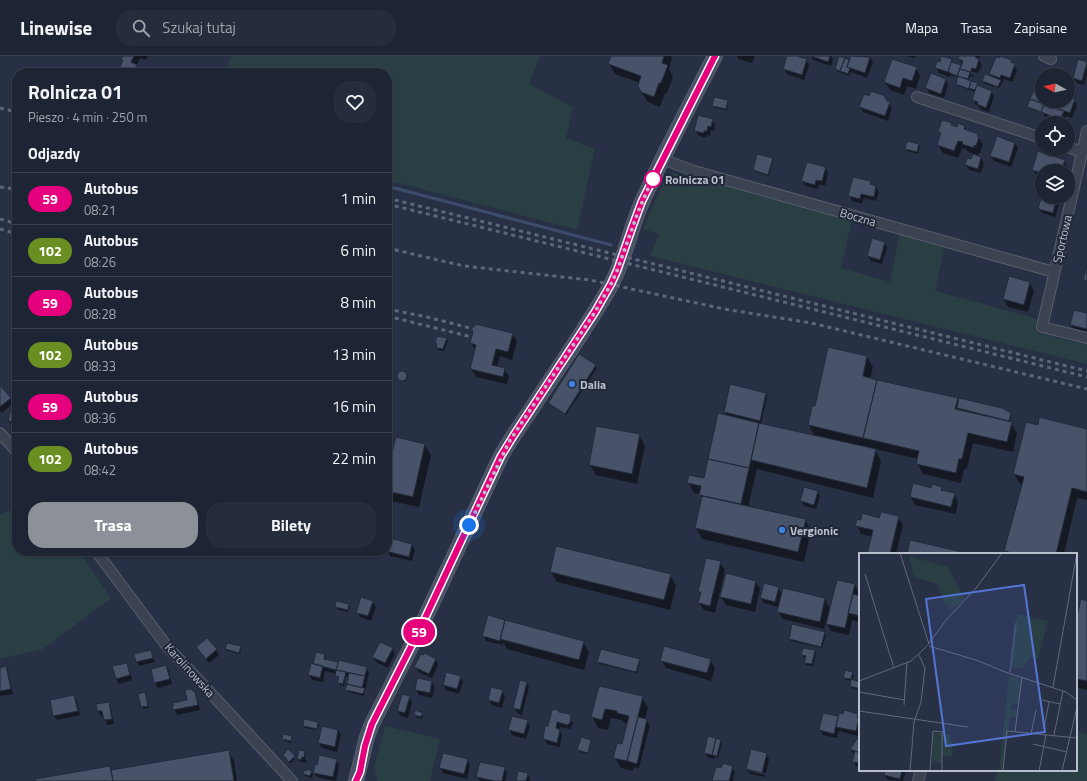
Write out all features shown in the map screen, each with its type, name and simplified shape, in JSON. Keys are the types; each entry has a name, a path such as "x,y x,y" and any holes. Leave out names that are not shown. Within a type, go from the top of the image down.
{"street":[{"path":"358,778 365,746 372,724 419,631 501,456 595,312 611,284 638,212 662,159 715,56"},
{"path":"917,97 1035,136"},
{"name":"Sportowa","path":"1087,131 1042,327 1087,338"},
{"path":"1075,150 1082,152"},
{"name":"Boczna","path":"662,159 694,171 1054,272"},
{"path":"0,432 12,446"},
{"name":"Karolinowska","path":"100,556 166,644 292,781"},
{"path":"918,781 921,771"}],"green space":[{"path":"231,56 540,56 529,84 573,107 566,138 595,149 577,230 392,181 392,68 226,68"},
{"path":"673,173 697,181 700,176 852,220 841,268 890,282 900,232 945,246 935,291 1038,319 1037,333 1087,345 1087,364 650,256 659,234 643,229 666,177"},
{"path":"12,510 12,556 82,556 111,598 43,649 0,659 0,514"},
{"path":"385,726 440,739 430,781 377,781 374,766"},
{"path":"1077,731 1087,734 1087,781 994,781 998,771 1077,771"}],"building":[{"path":"123,56 134,56 131,62 137,65 136,68 120,68 123,60 121,59"},
{"path":"611,56 664,56 662,63 668,65 654,97 641,92 638,86 641,76 608,64"},
{"path":"787,56 797,56 807,59 802,75 783,69"},
{"path":"811,56 830,56 828,62"},
{"path":"839,56 845,58 840,71 835,69"},
{"path":"851,56 870,57 865,73 847,67"},
{"path":"941,56 952,59 948,72 935,68 937,61 940,62"},
{"path":"959,56 976,56 975,57 979,59 976,69 972,68 970,72 960,69 963,61 958,59"},
{"path":"1000,56 1012,60 1011,62 1015,64 1010,78 1001,75 1000,78 989,74 996,57 1000,58"},
{"path":"845,58 849,60 847,67 850,68 848,74 840,71"},
{"path":"892,59 917,67 912,81 903,78 900,88 884,82"},
{"path":"1078,59 1087,62 1082,81 1075,79 1075,70"},
{"path":"951,62 961,65 957,76 948,72"},
{"path":"960,69 970,72 968,79 957,76"},
{"path":"931,73 946,79 941,94 925,88"},
{"path":"985,74 1001,80 998,87 982,81"},
{"path":"958,76 971,81 969,89 956,84"},
{"path":"971,81 978,83 975,90 969,88"},
{"path":"977,85 992,91 986,108 977,104 978,102 972,100"},
{"path":"1034,90 1035,90 1035,101 1030,99"},
{"path":"871,91 885,96 887,101 890,102 885,116 859,107 864,94 869,96"},
{"path":"714,97 728,100 726,109 712,106"},
{"path":"1030,99 1035,101 1035,108 1042,108 1041,112 1027,107"},
{"path":"1042,108 1055,108 1064,111 1062,116 1051,116 1041,112"},
{"path":"1056,108 1072,108 1070,113"},
{"path":"698,115 713,119 711,127 708,126 707,131 704,131 704,133 694,131"},
{"path":"942,120 952,123 951,125 957,127 958,123 965,126 964,129 978,134 977,136 979,137 976,146 974,145 974,148 958,141 954,151 937,145 941,133 938,131"},
{"path":"997,136 1015,143 1009,162 990,156"},
{"path":"907,141 919,144 917,152 905,149"},
{"path":"757,154 773,158 768,175 753,170"},
{"path":"973,154 981,157 978,169 965,165 967,158 971,159"},
{"path":"1036,156 1053,156 1065,160 1064,164 1035,164 1035,171 1032,170"},
{"path":"807,162 826,167 822,181 816,180 815,185 801,181"},
{"path":"853,177 871,181 870,184 876,186 874,197 861,194 860,199 848,196"},
{"path":"1039,204 1055,204 1053,213 1038,209"},
{"path":"872,238 885,242 880,260 867,256"},
{"path":"1087,265 1087,281 1083,280"},
{"path":"1009,276 1030,282 1024,305 1003,299"},
{"path":"1074,310 1087,313 1087,329 1070,325"},
{"path":"475,324 513,333 508,352 496,349 492,365 505,368 503,377 470,369 476,345 470,343"},
{"path":"437,336 447,338 443,349 436,348 437,344 435,343"},
{"path":"828,347 867,356 863,376 877,380 863,438 808,425 812,406 815,406"},
{"name":"Dalia","path":"579,354 596,365 565,414 548,403"},
{"path":"400,371 404,371 407,376 404,381 400,381 397,378 397,374"},
{"path":"877,380 958,398 955,409 1012,422 1007,442 968,433 962,459 959,459 956,473 916,464 919,451 863,438"},
{"path":"730,384 766,393 760,421 724,412"},
{"path":"0,385 11,398 0,407"},
{"path":"959,398 1002,408 1011,413 1009,421 957,408"},
{"path":"10,412 12,412 12,422 8,421"},
{"path":"718,413 759,423 749,468 708,459"},
{"path":"1039,417 1087,429 1087,492 1072,488 1056,553 1013,553 1004,551 1024,477 1013,474 1026,422 1038,425"},
{"path":"759,423 876,449 867,488 751,460"},
{"path":"596,426 640,434 632,474 589,465"},
{"path":"396,437 425,444 413,497 392,492 392,453"},
{"path":"708,459 749,468 741,504 699,495 701,486 687,483 689,475 704,478"},
{"path":"913,483 931,488 932,484 942,487 941,490 955,493 951,507 910,497"},
{"path":"804,487 818,491 814,505 800,501"},
{"path":"702,496 806,519 798,552 695,528"},
{"path":"881,512 899,516 890,553 867,553 873,530 855,526 857,519 861,520 862,513 879,518"},
{"path":"392,539 412,544 409,557 392,553"},
{"path":"910,540 958,551 958,553 907,553"},
{"path":"556,546 671,574 664,600 550,572"},
{"path":"706,558 721,561 710,606 698,603 701,592 698,592"},
{"path":"726,573 756,581 751,604 720,597"},
{"path":"837,580 855,584 845,628 826,624"},
{"path":"764,583 779,587 775,602 760,598"},
{"path":"783,588 825,598 820,622 777,612"},
{"path":"853,594 859,596 859,616 848,613"},
{"path":"361,597 373,601 368,616 356,613"},
{"path":"1081,599 1087,601 1087,681 1077,679 1077,615"},
{"path":"336,601 349,604 348,610 335,607"},
{"path":"488,615 505,620 500,641 482,636"},
{"path":"505,620 584,641 579,660 500,639"},
{"path":"792,624 825,632 821,647 789,639"},
{"path":"207,638 217,649 206,659 196,647"},
{"path":"380,642 393,648 385,663 372,657"},
{"path":"227,643 241,646 239,653 225,649"},
{"path":"664,646 711,659 707,673 660,661"},
{"path":"803,648 815,650 812,664 804,663 806,656 801,655"},
{"path":"601,649 640,659 636,672 597,662"},
{"path":"151,650 153,658 136,662 134,654"},
{"path":"316,652 325,654 324,659 338,662 336,670 313,664"},
{"path":"425,653 436,659 429,674 414,667 421,654 423,655"},
{"path":"339,660 367,667 365,676 336,670"},
{"path":"127,663 130,675 116,679 112,666"},
{"path":"311,663 323,666 320,678 308,675"},
{"path":"166,665 170,679 154,683 151,669"},
{"path":"6,666 11,689 0,691 0,668"},
{"path":"336,670 346,672 343,684 337,683 339,677 335,676"},
{"path":"845,670 853,672 851,679 843,678"},
{"path":"446,672 461,676 457,689 443,685"},
{"path":"349,673 365,676 362,688 347,684"},
{"path":"417,678 432,681 430,693 415,690"},
{"path":"851,679 859,682 859,689 850,686"},
{"path":"520,680 527,682 520,710 513,708"},
{"path":"347,684 365,688 363,694 345,690"},
{"path":"599,686 643,696 627,761 613,758 617,743 622,744 629,716 617,713 617,711 605,709 602,720 591,717"},
{"path":"491,687 503,690 499,703 488,700"},
{"path":"190,689 195,692 198,705 173,710 173,703 187,700 185,690"},
{"path":"145,692 148,706 141,707 138,694"},
{"path":"402,694 410,696 405,713 397,711"},
{"path":"74,695 78,711 53,716 50,700"},
{"path":"109,702 112,719 104,720 102,711 97,711 96,704"},
{"path":"556,709 559,712 570,714 571,718 570,723 567,725 557,722 556,728 560,730 557,743 543,739 545,726 548,726 552,710"},
{"path":"415,710 423,713 421,717 414,715"},
{"path":"844,710 858,714 857,718 859,718 856,731 836,727 839,713 843,714"},
{"path":"823,713 838,716 834,734 819,730"},
{"path":"512,716 528,720 524,734 508,730"},
{"path":"638,717 647,719 637,764 627,761"},
{"path":"304,719 318,722 317,729 303,726"},
{"path":"322,726 338,730 335,747 318,743"},
{"path":"283,734 292,736 291,741 282,739"},
{"path":"708,736 716,738 712,755 704,753"},
{"path":"581,737 591,740 588,753 577,750"},
{"path":"716,738 721,740 717,756 712,755"},
{"path":"858,738 859,738 859,753 850,749"},
{"path":"288,749 295,756 289,762 283,755"},
{"path":"751,749 767,753 762,773 746,769"},
{"path":"229,750 234,781 113,781 111,770"},
{"path":"299,750 305,751 304,758 302,757 301,760 297,759"},
{"path":"855,751 859,753 859,763 852,762"},
{"path":"443,753 468,759 464,774 439,768"},
{"path":"319,755 337,759 333,777 313,773 315,764 317,765"},
{"path":"480,762 505,767 502,781 476,777"},
{"path":"723,763 733,766 729,781 712,781 716,767 721,768"},
{"path":"110,766 113,781 35,781 35,779"},
{"path":"307,769 312,771 310,776 303,774 304,770 306,771"},
{"path":"518,771 528,773 526,781 516,781"},
{"path":"885,771 902,771 900,779 884,775"}],"waterway":[{"path":"392,187 611,245"}],"railway":[{"path":"0,108 12,111"},
{"path":"0,187 12,188"},
{"path":"392,199 1087,371"},
{"path":"392,205 1087,377"},
{"path":"0,219 12,223"},
{"path":"0,229 12,233"},
{"path":"392,249 464,266 590,280 724,309 811,323 1087,389"},
{"path":"392,310 474,329"},
{"path":"392,317 472,337"}],"bus line":[{"name":"59","path":"356,781 360,772 369,731 376,715 419,631 501,456 595,312 611,284 623,256 642,201 715,56"}],"place":[{"name":"Rolnicza 01","path":"653,179"},
{"name":"Dalia","path":"572,384"},
{"name":"Vergionic","path":"782,530"}],"route":[{"path":"469,525 509,442 595,312 611,284 623,256 642,201 653,177 653,179"}]}
